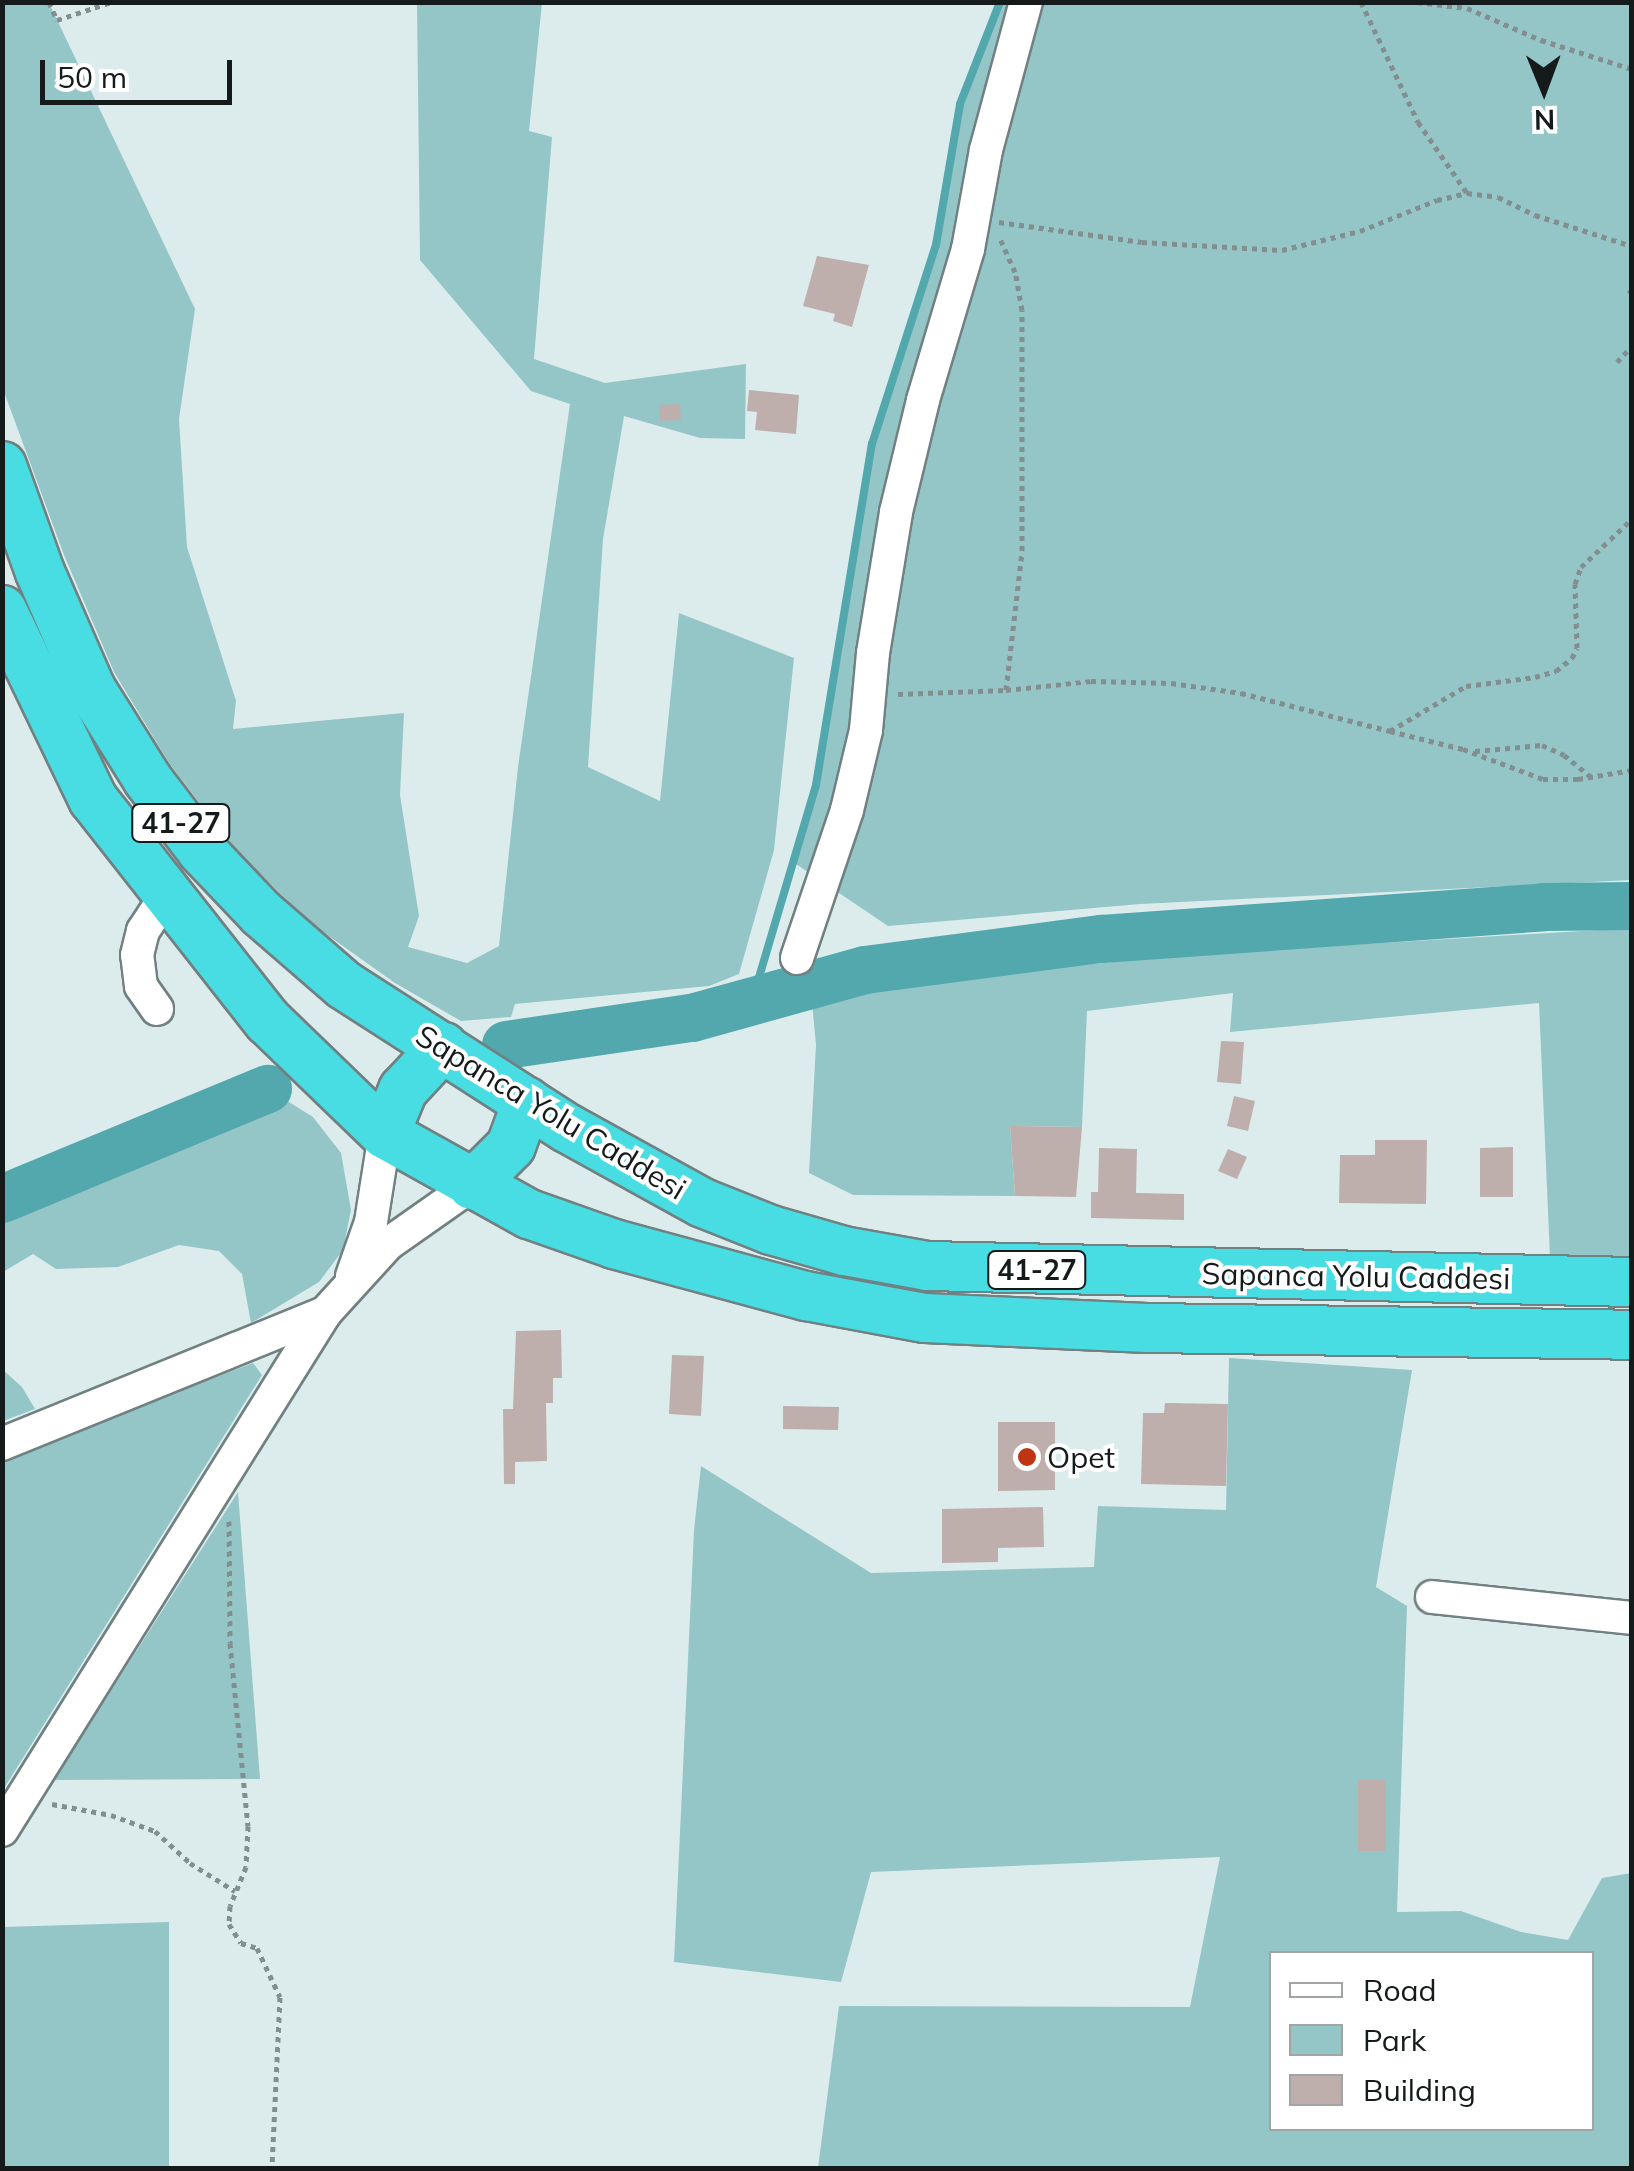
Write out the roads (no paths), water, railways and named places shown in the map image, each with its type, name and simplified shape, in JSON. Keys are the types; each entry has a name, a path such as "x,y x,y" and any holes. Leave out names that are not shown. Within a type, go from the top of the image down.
{"highway":[{"name":"Sapanca Yolu Caddesi","path":"2,466 40,572 91,689 148,780 202,851 261,913 344,985 527,1102 669,1184 737,1217 844,1251 926,1266 1632,1282"},
{"name":"Sapanca Yolu Caddesi","path":"2,610 93,799 268,1021 386,1134 528,1214 614,1244 806,1296 924,1318 1147,1328 1632,1335"},
{"path":"386,1134 403,1090 443,1048"},
{"path":"472,1184 511,1146 527,1102"}],"street":[{"path":"796,958 848,810 905,474 968,249 986,150 1026,2"},
{"path":"158,1009 142,986 137,955 143,931 166,894"},
{"path":"348,1284 371,1222 386,1134"},
{"path":"2,1830 325,1313 388,1244 472,1184"},
{"path":"2,1444 325,1313"},
{"path":"1432,1597 1632,1618"}],"waterway":[{"path":"752,1001 816,785 872,444 936,245 960,104 1000,2"},
{"path":"506,1045 692,1018 865,970 1102,939 1544,907 1632,906"},
{"path":"2,1199 268,1089"}],"place":[{"name":"Opet","path":"1027,1457"}]}
